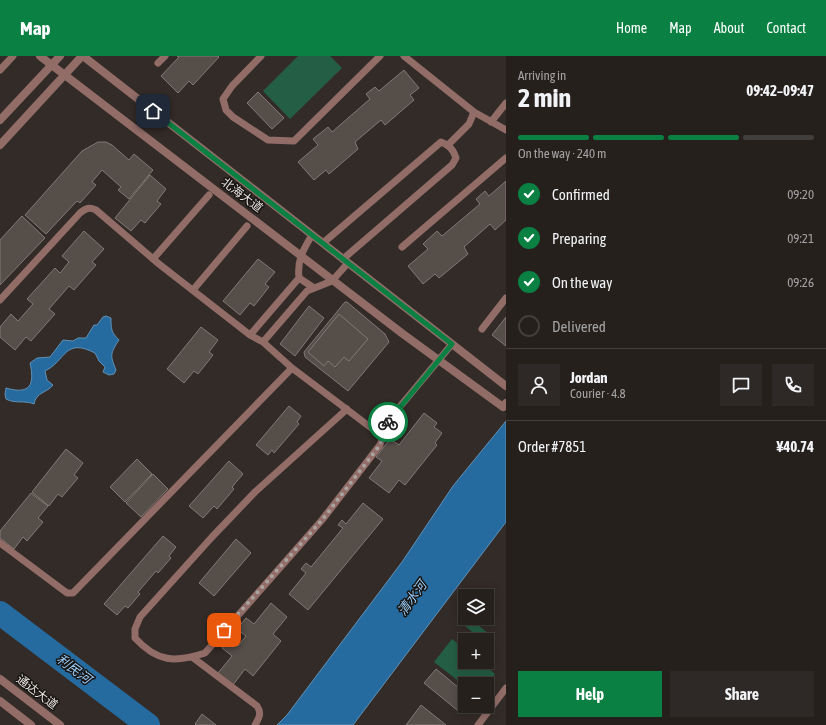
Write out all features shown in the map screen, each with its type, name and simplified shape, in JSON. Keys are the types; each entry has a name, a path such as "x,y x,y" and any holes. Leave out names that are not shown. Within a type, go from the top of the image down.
{"street":[{"name":"北海大道","path":"40,56 439,360 503,407 506,403"},
{"path":"0,120 60,56"},
{"name":"北海大道","path":"82,56 506,386"},
{"path":"0,145 82,56"},
{"name":"通达大道","path":"0,679 60,725"},
{"path":"0,701 31,725"}],"lane":[{"path":"0,70 13,56"},
{"path":"158,63 165,56"},
{"path":"261,56 232,86 223,99 226,110 233,118 268,140 280,142 294,141 380,56"},
{"path":"404,56 474,112 506,130"},
{"path":"491,122 506,103"},
{"path":"448,145 469,124 474,112"},
{"path":"263,342 307,291 334,280 345,261 452,165 456,158 454,151 448,145 440,142 323,243"},
{"path":"402,247 506,158"},
{"path":"152,259 210,195"},
{"path":"0,300 86,208 96,210 152,259 250,335 263,342 292,368 378,433 382,439 380,445 322,520 204,652 192,657 173,660 156,654 143,646 135,638 135,629 140,617 255,492 346,409"},
{"path":"193,290 247,226"},
{"path":"250,335 299,278 298,265 300,255 312,235"},
{"path":"299,278 314,288"},
{"path":"482,329 506,298"},
{"path":"378,433 452,344"},
{"path":"0,542 68,593 73,594 292,368"},
{"path":"192,657 257,706 260,710 260,717 255,725"},
{"path":"478,725 506,688"}],"green space":[{"path":"298,56 330,56 342,68 290,119 263,91"},
{"path":"478,625 488,633 474,633 465,626"},
{"path":"452,639 458,644 458,669 489,669 495,674 493,677 458,677 458,681 434,662"}],"water":[{"path":"106,316 111,318 112,330 114,335 119,340 112,355 116,370 114,374 109,375 103,372 105,367 99,361 95,353 85,349 71,349 66,352 52,367 45,371 47,380 53,385 37,397 34,404 6,399 6,388 21,390 29,386 32,377 30,363 37,358 50,357 63,340 73,341 78,338 86,338 94,325 97,325 103,317"},
{"name":"清水河","path":"506,421 506,522 353,725 277,725 287,715 402,562 453,486"}],"building":[{"path":"177,56 219,57 193,85 189,81 178,93 161,76 179,57"},
{"path":"404,70 419,88 410,95 414,100 385,125 381,120 355,142 358,149 329,174 326,170 314,180 298,162 318,145 313,139 328,127 332,132 370,99 366,94 375,87 379,91"},
{"path":"258,92 284,118 272,129 247,103"},
{"path":"98,142 106,142 112,145 129,160 134,154 153,170 129,199 118,190 121,187 102,170 92,182 96,185 80,203 77,201 46,234 25,215 82,151"},
{"path":"150,175 166,189 157,201 161,204 145,223 141,220 131,231 115,218"},
{"path":"506,181 506,220 495,230 490,224 464,247 468,254 439,278 435,274 423,284 408,266 428,249 423,244 437,231 442,236 480,204 476,199 485,191 489,196"},
{"path":"22,216 45,238 0,285 0,240"},
{"path":"84,231 104,249 92,262 96,265 74,290 69,286 49,309 55,314 31,341 26,337 15,350 0,337 0,327 11,314 18,321 33,304 27,299 55,268 60,273 69,262 62,256"},
{"path":"258,259 275,272 265,284 269,287 254,306 250,303 240,315 223,301"},
{"path":"345,302 347,302 385,334 389,342 348,391 305,357 304,352"},
{"path":"309,306 324,318 295,356 280,344"},
{"path":"339,314 368,339 349,361 344,357 335,367 328,361 324,366 308,352"},
{"path":"506,317 506,346 492,335"},
{"path":"201,327 218,340 209,352 213,355 198,374 194,371 184,383 167,369"},
{"path":"289,406 301,416 297,422 299,424 274,453 272,450 268,455 256,445"},
{"path":"424,413 437,423 434,427 442,433 435,443 437,445 405,485 399,480 389,493 369,478 382,461 376,457 390,439 399,445"},
{"path":"66,449 83,463 74,475 78,478 62,497 58,494 49,506 32,492"},
{"path":"137,459 152,474 125,502 110,487"},
{"path":"229,461 243,474 232,487 234,489 217,509 214,506 203,518 189,506"},
{"path":"153,474 168,489 141,517 126,503"},
{"path":"31,493 48,506 38,518 43,522 27,541 23,537 14,549 0,538 0,531"},
{"path":"363,503 383,519 308,610 289,594 306,573 301,569 306,563 311,567 343,528 338,525 342,520 346,524"},
{"path":"163,536 176,547 169,556 171,558 158,573 156,571 138,592 140,594 128,608 125,606 117,615 104,604"},
{"path":"236,539 251,553 214,596 199,583"},
{"path":"271,603 287,617 273,634 281,641 253,676 245,669 233,685 218,673 232,656 222,648 229,639 238,646 246,636 237,629 246,618 254,624"},
{"path":"436,669 458,687 458,709 457,710 424,683"},
{"path":"421,705 446,725 406,725"},
{"path":"202,714 216,725 196,725 195,724"}],"waterway":[{"name":"利民河","path":"0,613 148,725"}],"way so far":[{"path":"224,630 322,520 380,445 382,439 378,433 388,422"}],"route":[{"path":"153,111 452,344 388,422"}]}
